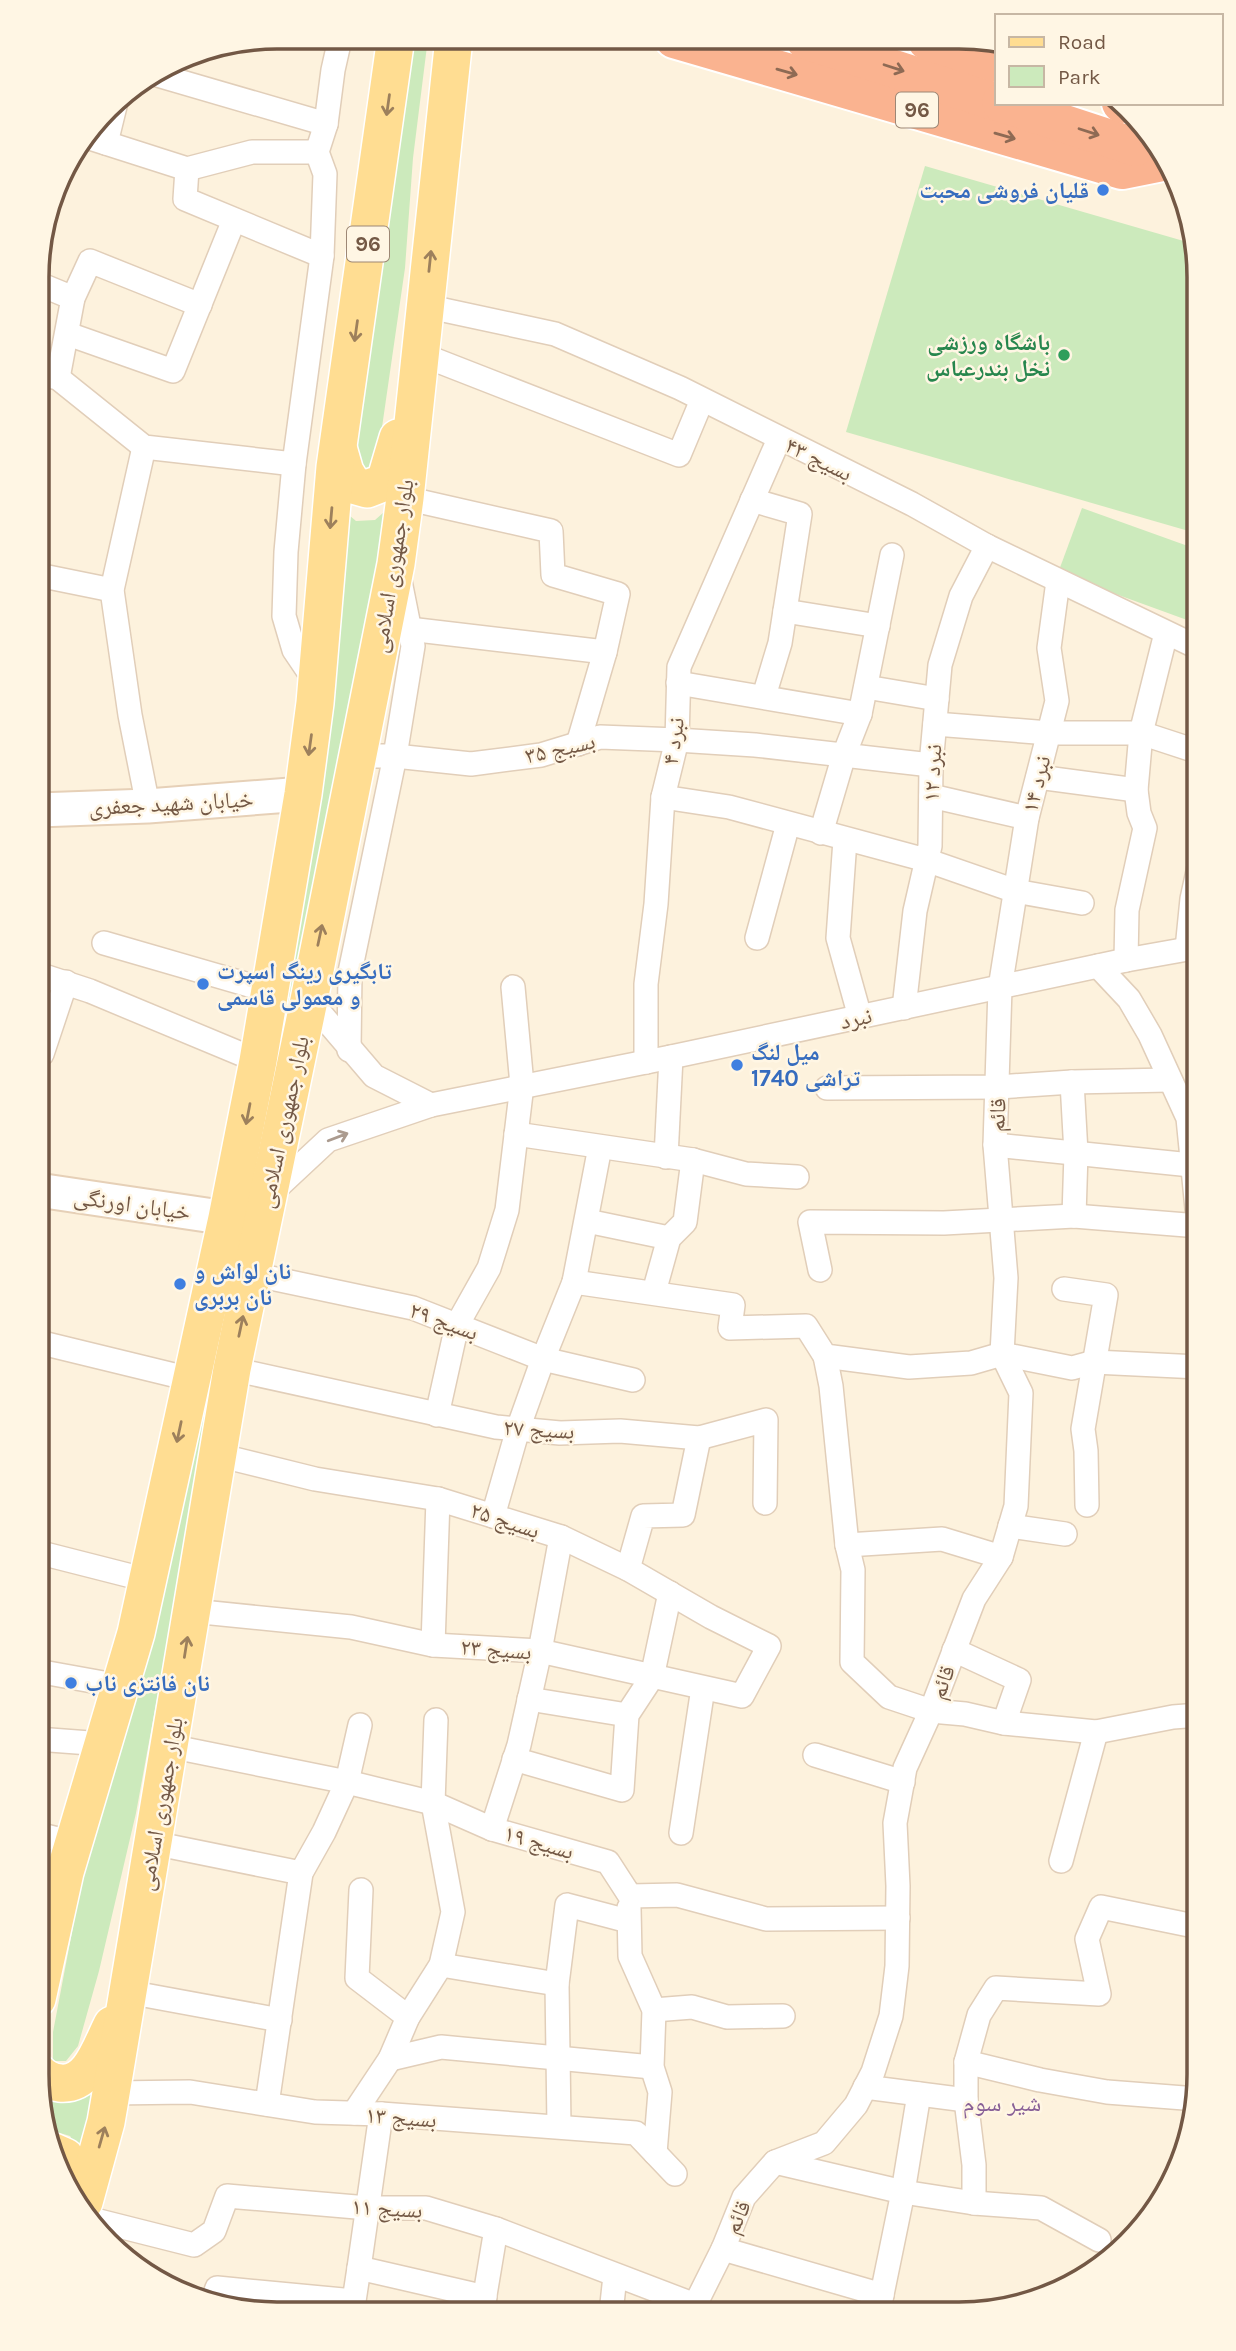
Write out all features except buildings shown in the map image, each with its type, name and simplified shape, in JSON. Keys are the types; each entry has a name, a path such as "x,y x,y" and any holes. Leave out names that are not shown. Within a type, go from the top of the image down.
{"highway":[{"name":"96","path":"708,49 1122,170 1157,163"},
{"path":"833,49 995,102"},
{"path":"952,49 995,63"},
{"path":"1004,105 1150,152"}],"main road":[{"name":"بلوار جمهوری اسلامی","path":"49,1948 74,1843 136,1633 227,1218 258,1061 303,794 317,684 335,467 339,451 366,49"},
{"name":"بلوار جمهوری اسلامی","path":"89,2203 111,2093 232,1369 396,564 453,49"},
{"name":"96","path":"339,451 345,472 353,485 367,489 385,482 420,354"},
{"name":"خیابان شهید جعفری","path":"49,810 148,806 303,794"},
{"name":"خیابان اورنگی","path":"49,1192 227,1218"},
{"path":"49,2080 64,2084 77,2080 88,2072 128,1992"},
{"path":"65,2157 78,2186"}],"street":[{"path":"317,684 293,649 284,616 286,552 294,464 322,256 325,174 317,152 326,124 333,70 358,49"},
{"path":"165,78 326,124"},
{"path":"97,140 187,169 252,152 317,152"},
{"path":"187,169 185,199 322,256"},
{"path":"68,334 173,371 234,220"},
{"path":"200,305 90,261 73,298 68,334 49,376 144,447 294,464"},
{"path":"49,288 73,298"},
{"name":"بسیج ۴۳","path":"425,306 555,334 702,400 912,505 987,546 1187,643"},
{"path":"420,354 680,455 702,400"},
{"name":"نبرد ۴","path":"646,1062 646,984 656,904 663,797 677,740 680,667 779,439"},
{"path":"144,447 113,590 130,715 148,806"},
{"path":"405,498 551,531 553,575 618,594 606,652 578,744"},
{"path":"752,500 800,514 780,643 764,696"},
{"name":"نبرد ۱۲","path":"904,1008 915,911 930,846 931,765 940,665 961,596 987,546"},
{"path":"821,833 844,755 860,714 892,555"},
{"path":"349,1050 351,971 395,756 413,646 396,564"},
{"path":"49,577 113,590"},
{"name":"نبرد ۱۴","path":"1000,988 1027,818 1057,701 1049,648 1058,581"},
{"path":"785,611 878,626"},
{"path":"409,629 606,652"},
{"path":"1126,960 1127,910 1145,828 1139,813 1136,790 1142,733 1166,633"},
{"path":"678,682 860,714"},
{"path":"866,688 937,699"},
{"path":"935,724 1049,733 1142,733 1187,748"},
{"name":"بسیج ۳۵","path":"357,756 395,756 471,764 541,755 600,737 677,740 931,765"},
{"path":"1038,777 1136,790"},
{"path":"931,796 1027,818"},
{"path":"663,797 729,807 926,860 1015,891 1082,903"},
{"path":"757,937 788,824"},
{"path":"845,840 838,938 860,1017"},
{"path":"104,943 270,990"},
{"name":"نبرد","path":"267,1196 328,1140 431,1105 1187,949"},
{"path":"1098,967 1129,999 1150,1035 1187,1116"},
{"path":"49,977 258,1061"},
{"path":"49,1034 66,982"},
{"path":"437,1415 457,1325 489,1268 507,1210 522,1085 513,987"},
{"name":"قائم","path":"698,2302 744,2197 775,2162 824,2143 856,2105 873,2072 891,2016 897,1966 895,1823 905,1768 931,1711 974,1599 1001,1556 1016,1506 1021,1393 1002,1354 1006,1278 995,1145 1000,988"},
{"path":"309,1000 374,1076 431,1105"},
{"path":"666,1157 671,1057"},
{"path":"827,1088 998,1087 1169,1080"},
{"path":"1072,1082 1076,1153 1074,1216"},
{"path":"516,1134 693,1160 746,1174 797,1177"},
{"path":"995,1145 1187,1165"},
{"path":"493,1516 518,1429 574,1282 600,1147"},
{"path":"654,1292 669,1238 685,1222 693,1160"},
{"path":"820,1270 810,1222 944,1223 1074,1216 1187,1226"},
{"path":"587,1220 669,1238"},
{"name":"بسیج ۲۹","path":"252,1273 413,1308 543,1359 633,1380"},
{"path":"574,1282 733,1304 730,1328 806,1326 825,1356 831,1386 853,1570 852,1662 889,1697 931,1711 965,1713 1004,1723 1096,1732 1187,1716"},
{"path":"1064,1289 1106,1295 1083,1429 1087,1505"},
{"path":"49,1345 190,1379"},
{"path":"825,1356 909,1367 971,1363 1002,1354 1072,1368 1094,1362 1187,1366"},
{"name":"بسیج ۲۷","path":"232,1369 496,1427 560,1433 620,1431 699,1438 766,1420 765,1503"},
{"path":"628,1569 643,1516 683,1515 699,1438"},
{"name":"بسیج ۲۵","path":"218,1455 315,1479 438,1499 561,1537 628,1569 711,1617 769,1646"},
{"path":"433,1645 438,1499"},
{"path":"1010,1526 1065,1534"},
{"path":"492,1829 529,1699 561,1537"},
{"path":"848,1545 942,1539 1001,1556"},
{"path":"49,1555 147,1580"},
{"path":"514,1759 622,1790 627,1715 652,1677 670,1593"},
{"name":"بسیج ۲۳","path":"192,1611 351,1627 433,1645 540,1651 742,1696 769,1646"},
{"path":"954,1650 1019,1680 1004,1723"},
{"path":"49,1673 120,1686"},
{"path":"681,1833 703,1688"},
{"path":"529,1699 627,1715"},
{"path":"354,2113 390,2059 408,2017 441,1965 453,1912 433,1803 436,1720"},
{"path":"267,2104 301,1873 347,1782 360,1725"},
{"path":"1061,1861 1096,1732"},
{"path":"49,1740 103,1744"},
{"name":"بسیج ۱۹","path":"169,1746 347,1782 433,1803 492,1829 608,1862 630,1896"},
{"path":"815,1755 903,1782"},
{"path":"49,1837 74,1843"},
{"path":"153,1843 301,1873"},
{"path":"361,1890 356,1978 408,2017"},
{"path":"655,2153 660,2092 652,2067 654,2010 630,1956 630,1896 677,1895 766,1919 898,1918"},
{"path":"559,2126 557,1984 567,1905 628,1921"},
{"path":"974,2203 974,2165 966,2100 966,2062 979,2015 996,1988 1099,1994 1087,1940 1101,1907 1187,1925"},
{"path":"441,1965 557,1984"},
{"path":"128,1992 280,2020"},
{"path":"654,2010 692,2007 727,2017 783,2016"},
{"path":"390,2059 441,2047 652,2067"},
{"path":"966,2062 1040,2080 1107,2092 1186,2098"},
{"path":"865,2087 966,2100"},
{"name":"بسیج ۱۳","path":"111,2093 190,2092 315,2112 381,2114 635,2133 676,2174"},
{"path":"880,2302 903,2192 919,2094"},
{"path":"352,2302 381,2114"},
{"path":"775,2162 903,2192 974,2203 1041,2208 1099,2240"},
{"name":"بسیج ۱۱","path":"93,2209 194,2245 214,2231 227,2196 368,2208 426,2208 496,2229 678,2302"},
{"path":"484,2302 496,2229"},
{"path":"723,2249 874,2302"},
{"path":"359,2268 473,2302"},
{"path":"612,2302 615,2276"},
{"path":"215,2293 217,2288 321,2302"}],"green space":[{"path":"412,49 427,49 413,158 405,268 379,448 372,467 359,470 355,447"},
{"path":"925,166 1184,241 1187,262 1187,531 846,432"},
{"path":"393,504 213,1393 136,1813 99,1971 78,2046 66,2061 53,2061 53,2032 91,1832 116,1738 343,510 356,521 375,520"},
{"path":"1082,508 1187,546 1187,620 1058,573"},
{"path":"100,2080 81,2153 70,2136 57,2132 50,2099 76,2098"}],"place":[{"name":"قلیان فروشی محبت","path":"1103,190"},
{"name":"باشگاه ورزشی نخل بندرعباس","path":"1064,355"},
{"name":"تابگیری رینگ اسپرت و معمولی قاسمی","path":"203,984"},
{"name":"میل لنگ تراشی 1740","path":"737,1065"},
{"name":"نان لواش و نان بربری","path":"180,1284"},
{"name":"نان فانتزی ناب","path":"71,1683"}],"district":[{"name":"شیر سوم","path":"1002,2103"}]}
